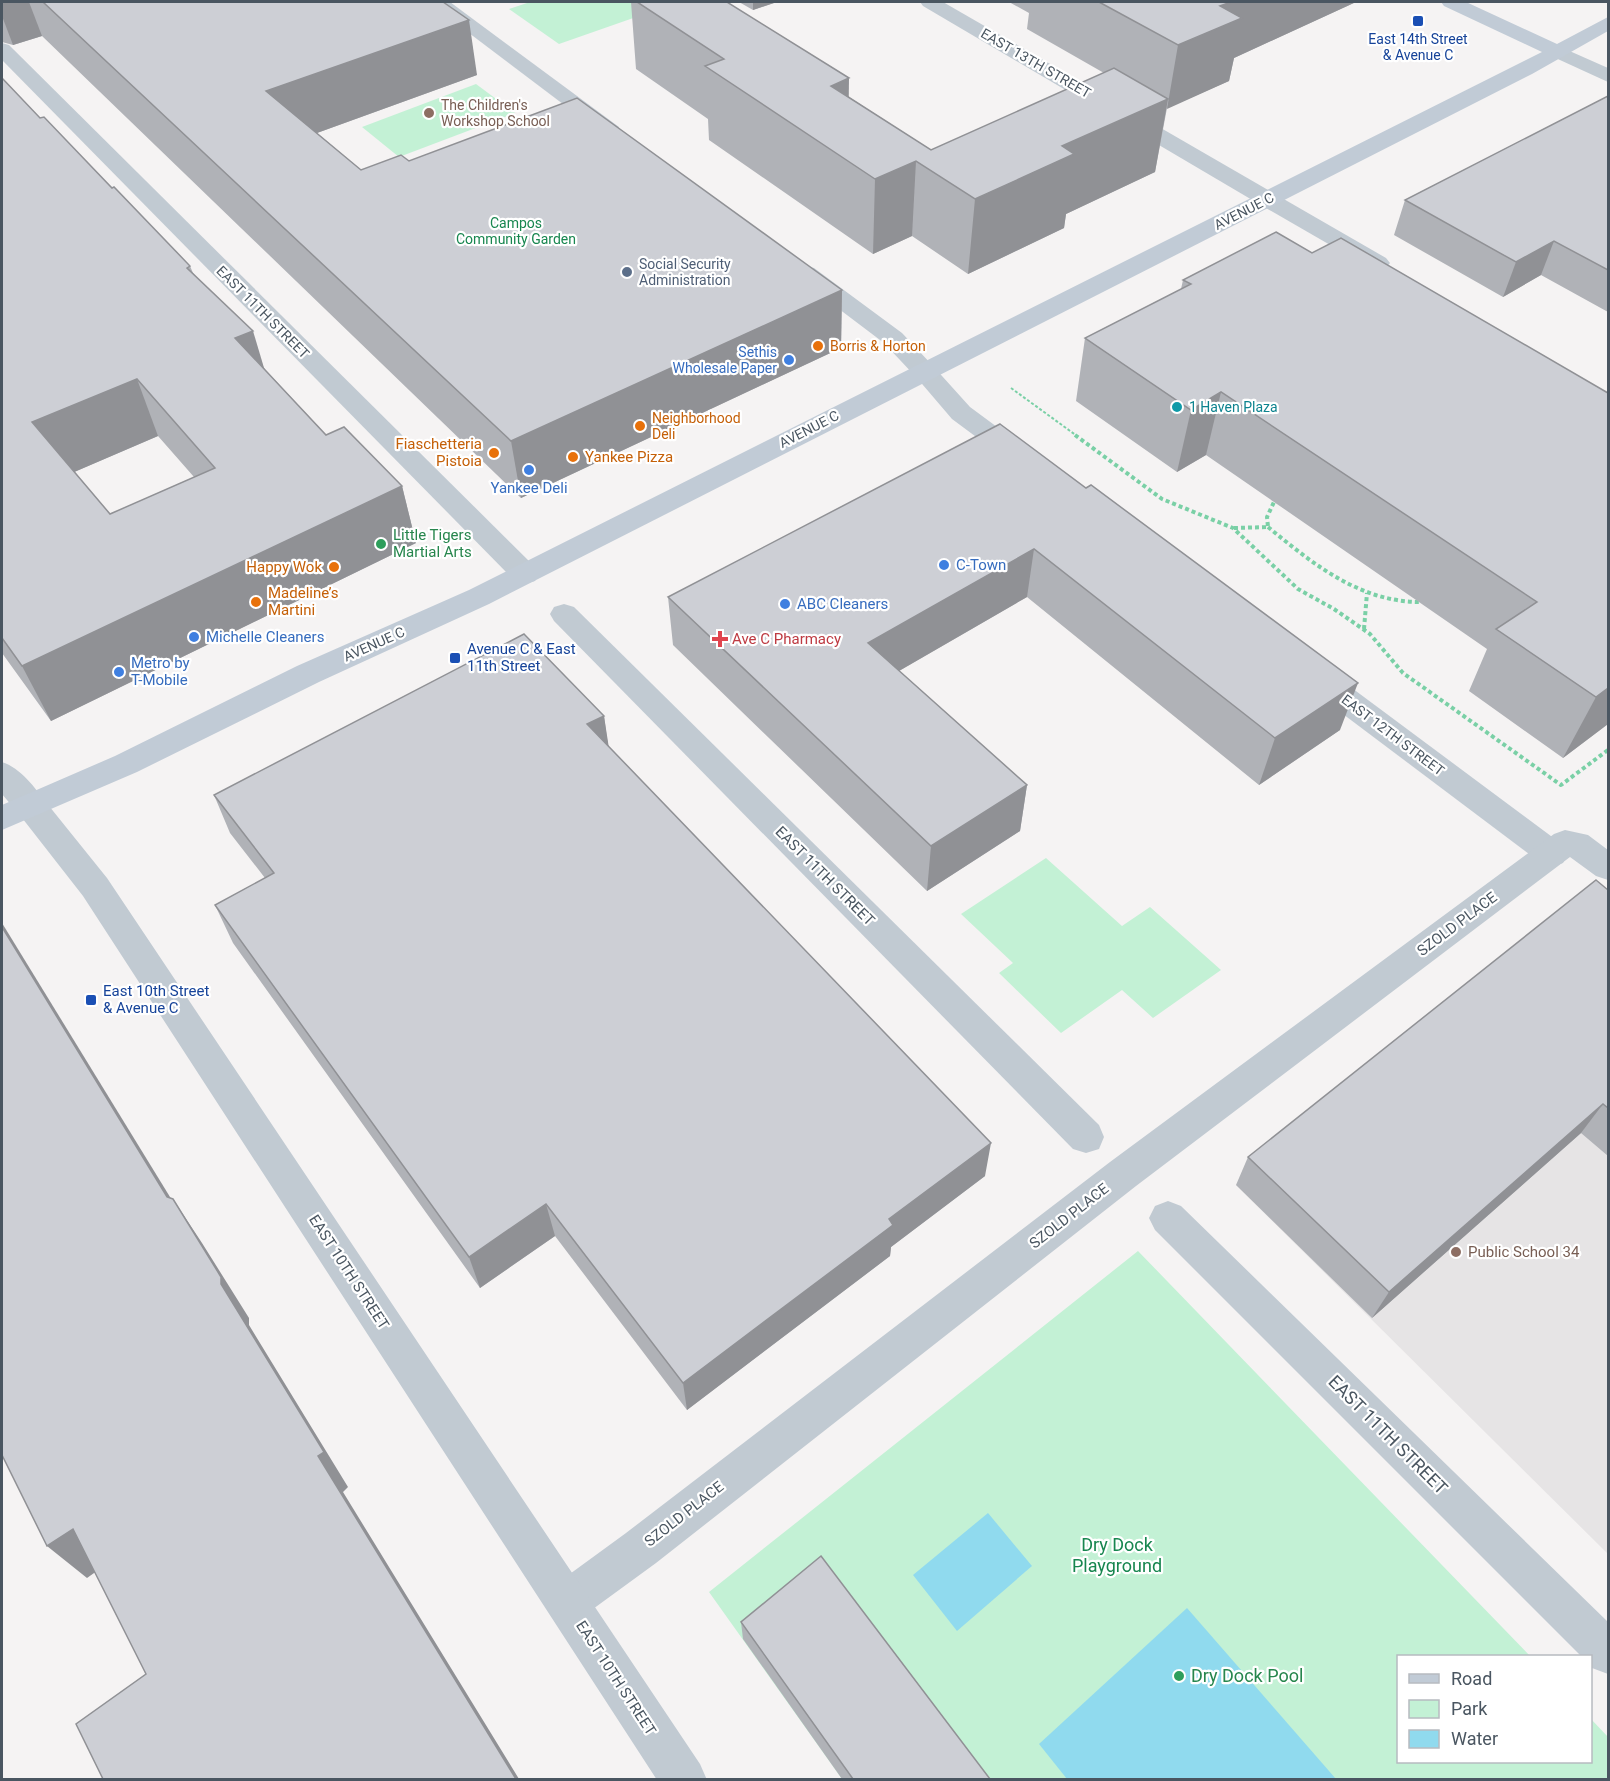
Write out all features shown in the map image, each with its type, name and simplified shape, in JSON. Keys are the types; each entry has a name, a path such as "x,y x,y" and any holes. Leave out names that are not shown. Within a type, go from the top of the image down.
{"main road":[{"path":"1451,2 1556,51"},
{"name":"AVENUE C","path":"16,811 126,764 308,674 525,574 1525,70 1608,23"}],"street":[{"path":"438,2 623,138"},
{"name":"EAST 13TH STREET","path":"930,2 1395,273"},
{"name":"EAST 11TH STREET","path":"2,49 525,574"},
{"path":"1556,51 1608,76"},
{"path":"785,258 893,338 962,413 1046,476"},
{"name":"EAST 11TH STREET","path":"564,615 1086,1137"},
{"name":"EAST 12TH STREET","path":"1293,660 1564,849 1608,867"},
{"name":"EAST 10TH STREET","path":"2,774 16,811 95,887 684,1779"},
{"name":"SZOLD PLACE","path":"567,1602 641,1548 1123,1174 1564,849"},
{"name":"EAST 11TH STREET","path":"1168,1218 1608,1652"}],"path":[{"path":"1011,388 1162,499 1233,528 1298,589 1364,629 1403,673 1561,785 1608,750"},
{"path":"1268,527 1267,517 1274,502"},
{"path":"1233,528 1268,527 1336,579 1367,593 1407,604 1420,602"},
{"path":"1364,629 1367,593"}],"shaded area":[{"name":"Public School 34","path":"1608,937 1608,1554 1236,1185"}],"green space":[{"path":"530,2 679,2 559,44 509,9"},
{"path":"476,84 515,113 399,157 362,127"},
{"path":"1046,858 1122,926 1150,907 1221,970 1153,1018 1122,990 1061,1033 999,973 1013,963 961,914"},
{"name":"Dry Dock Playground","path":"1138,1251 1529,1655 1397,1655 1397,1763 1592,1763 1592,1720 1608,1737 1608,1779 842,1779 709,1592"}],"water":[{"path":"988,1513 1032,1566 957,1631 913,1575"},
{"name":"Dry Dock Pool","path":"1187,1608 1336,1779 1067,1779 1039,1744"}],"building":[{"path":"43,2 443,2 469,20 266,91 361,170 401,155 409,161 577,98 842,290 511,441"},
{"path":"637,2 727,2 849,78 831,86 931,150 1114,68 1168,99 1062,146 1074,154 975,199 916,161 875,179 705,66 724,59"},
{"path":"1099,2 1231,2 1220,6 1242,18 1178,45"},
{"path":"2,78 40,118 44,117 112,188 114,187 190,266 187,268 253,331 235,338 326,435 344,427 402,486 22,666 2,638","holes":["137,379 215,468 110,514 32,422"]},
{"path":"1608,96 1608,270 1554,241 1516,262 1405,200"},
{"path":"1276,232 1312,253 1341,238 1608,393 1608,688 1596,697 1496,629 1537,602 1221,392 1191,410 1085,338 1191,284 1183,280"},
{"path":"1000,424 1086,488 1091,485 1358,683 1275,738 1034,549 868,643 1027,785 931,846 668,597"},
{"path":"524,634 604,716 587,724 991,1143 889,1219 893,1225 683,1383 546,1204 469,1257 215,905 274,873 214,795"},
{"path":"1596,880 1608,890 1608,1108 1603,1104 1389,1292 1248,1157"},
{"path":"2,927 167,1197 173,1199 221,1277 221,1284 324,1452 318,1456 516,1779 103,1779 76,1724 146,1674 73,1529 47,1546 2,1455"},
{"path":"821,1556 990,1779 853,1779 741,1622"}],"place":[{"name":"East 14th Street & Avenue C","path":"1418,21"},
{"name":"The Children's Workshop School","path":"429,113"},
{"name":"Social Security Administration","path":"627,272"},
{"name":"Borris & Horton","path":"818,346"},
{"name":"Sethis Wholesale Paper","path":"789,360"},
{"name":"1 Haven Plaza","path":"1177,407"},
{"name":"Neighborhood Deli","path":"640,426"},
{"name":"Fiaschetteria Pistoia","path":"494,453"},
{"name":"Yankee Pizza","path":"573,457"},
{"name":"Yankee Deli","path":"529,470"},
{"name":"Little Tigers Martial Arts","path":"381,544"},
{"name":"C-Town","path":"944,565"},
{"name":"Happy Wok","path":"334,567"},
{"name":"Madeline’s Martini","path":"256,602"},
{"name":"ABC Cleaners","path":"785,604"},
{"name":"Michelle Cleaners","path":"194,637"},
{"name":"Ave C Pharmacy","path":"720,639"},
{"name":"Avenue C & East 11th Street","path":"455,658"},
{"name":"Metro by T-Mobile","path":"119,672"},
{"name":"East 10th Street & Avenue C","path":"91,1000"},
{"name":"Public School 34","path":"1456,1252"},
{"name":"Dry Dock Pool","path":"1179,1676"}],"park label":[{"name":"Campos Community Garden","path":"516,232"}]}
